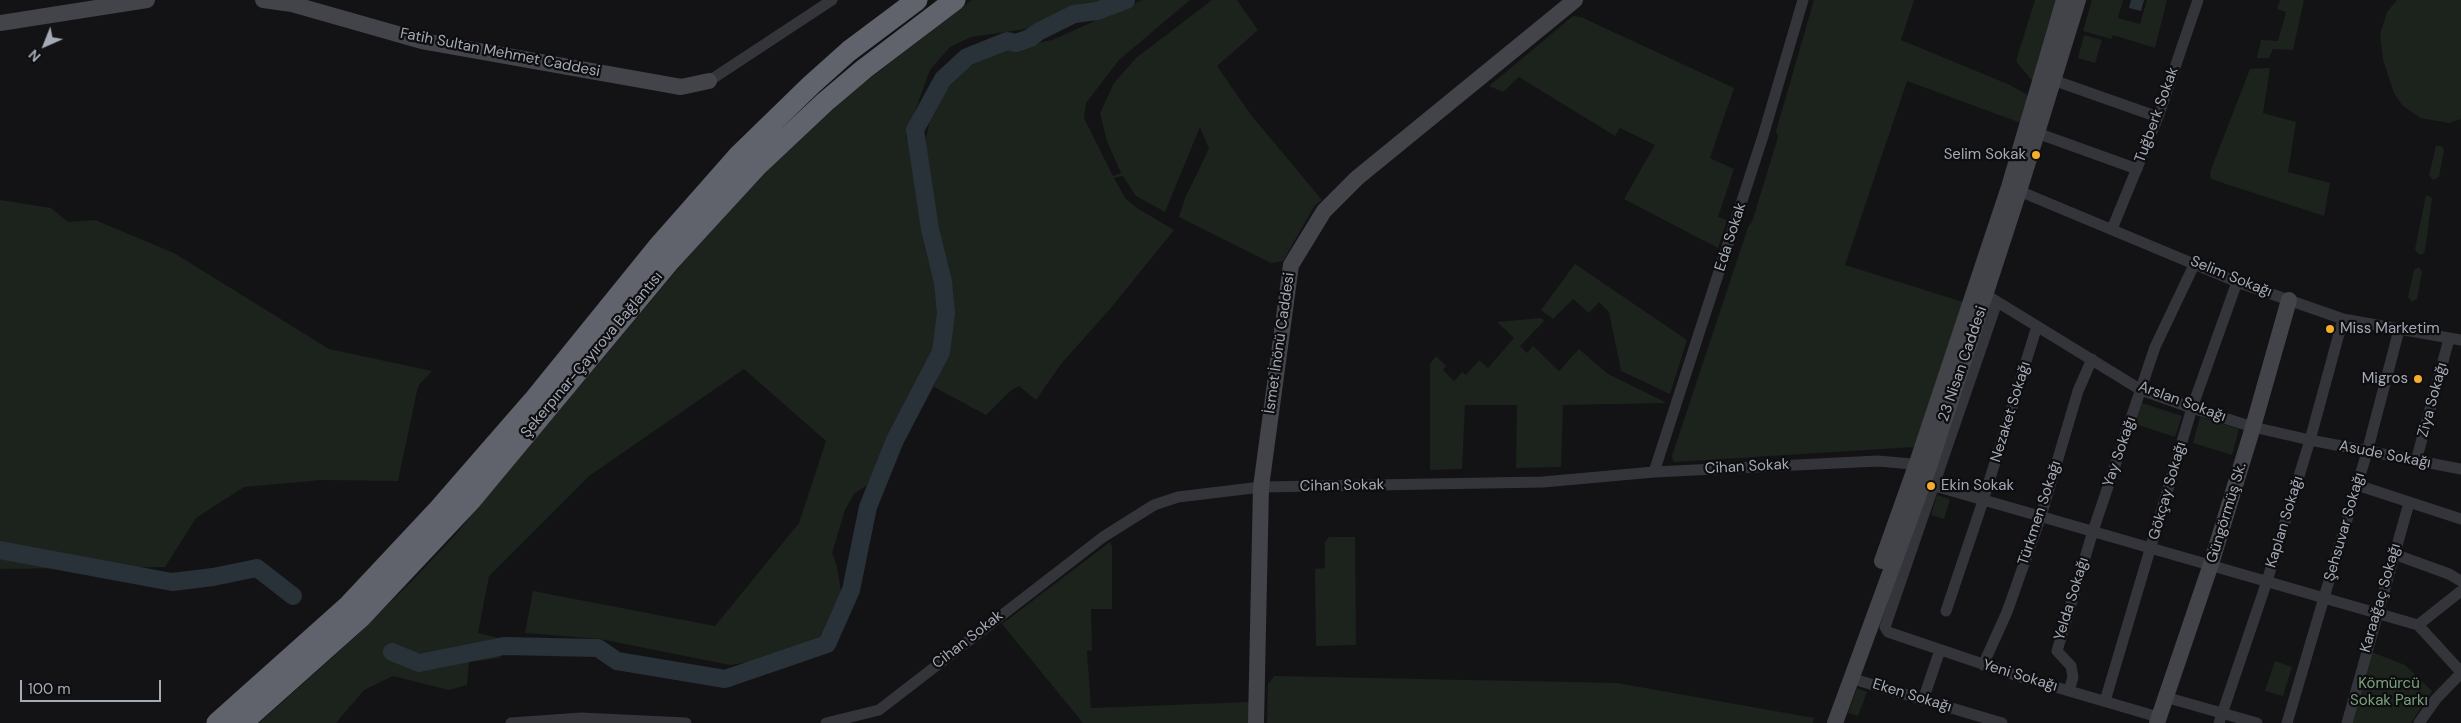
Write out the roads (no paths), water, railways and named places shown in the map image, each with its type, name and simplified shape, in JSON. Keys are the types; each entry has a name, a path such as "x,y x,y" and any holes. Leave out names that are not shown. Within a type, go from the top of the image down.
{"highway":[{"name":"Şekerpınar-Çayırova Bağlantısı","path":"217,723 349,605 433,517 533,401 657,248 739,155 849,51 917,0"},
{"name":"Şekerpınar-Çayırova Bağlantısı","path":"242,723 360,618 458,514 668,263 759,164 838,91 955,0"}],"street":[{"path":"0,23 147,0"},
{"name":"Fatih Sultan Mehmet Caddesi","path":"263,0 292,4 422,41 681,87 709,81"},
{"path":"709,81 832,0"},
{"name":"İsmet İnönü Caddesi","path":"1256,723 1261,487 1290,265 1324,211 1357,178 1575,0"},
{"name":"Eda Sokak","path":"1654,472 1763,136 1803,0"},
{"name":"23 Nisan Caddesi","path":"1824,723 1923,465 1991,298 2014,189 2064,0"},
{"name":"23 Nisan Caddesi","path":"1834,723 1923,465 2014,189 2037,133 2078,0"},
{"name":"Tuğberk Sokak","path":"2112,229 2158,118 2198,0"},
{"path":"2053,80 2158,118"},
{"path":"2037,133 2137,169"},
{"name":"Selim Sokağı","path":"2014,189 2237,282 2343,319 2455,339"},
{"name":"Yay Sokağı","path":"2093,531 2155,347 2195,263"},
{"name":"Gökçay Sokağı","path":"2104,701 2152,548 2192,408 2237,282"},
{"path":"1991,298 1935,486 2211,564 2418,626 2461,672 2436,699 2421,722"},
{"name":"Arslan Sokağı","path":"1991,298 2141,390 2253,427 2310,440"},
{"name":"Güngörmüş Sk.","path":"2157,720 2211,564 2289,300"},
{"name":"Kaplan Sokağı","path":"2220,718 2267,581 2310,440 2343,319"},
{"name":"Nezaket Sokağı","path":"1946,611 1983,501 2037,326"},
{"name":"Şehsuvar Sokağı","path":"2286,723 2367,452 2399,330"},
{"name":"Ziya Sokağı","path":"2416,460 2455,339"},
{"name":"Türkmen Sokağı","path":"1983,665 2007,612 2041,516 2078,391 2092,359"},
{"name":"Asude Sokağı","path":"2310,440 2461,469"},
{"name":"Cihan Sokak","path":"826,723 878,710 1103,537 1154,505 1178,497 1261,487 1543,482 1654,472 1878,461 1923,465"},
{"path":"2357,485 2461,519"},
{"name":"Yeni Sokağı","path":"1935,486 1885,628 1888,632 1983,665 2104,701 2157,720"},
{"name":"Karaağaç Sokağı","path":"2346,723 2409,503"},
{"name":"Yelda Sokağı","path":"2069,691 2073,678 2071,666 2056,651 2093,531"},
{"path":"2394,554 2449,574 2461,581"},
{"path":"2418,626 2461,591"},
{"path":"1923,700 1940,650"},
{"name":"Eken Sokağı","path":"1850,678 2002,723"},
{"path":"2165,697 2220,718 2257,723"},
{"path":"510,723 581,718 686,723"}],"waterway":[{"path":"392,652 419,663 504,646 598,648 617,661 725,679 827,644 851,590 868,507 895,440 941,352 946,313 943,282 930,229 915,130 943,79 967,57 1007,41 1016,43 1030,38 1074,14 1097,11 1126,0"},
{"path":"0,550 172,582 213,577 257,568 293,596"}],"place":[{"name":"Selim Sokak","path":"2036,155"},
{"name":"Miss Marketim","path":"2330,329"},
{"name":"Migros","path":"2418,379"},
{"name":"Ekin Sokak","path":"1931,486"}],"park label":[{"name":"Kömürcü Sokak Parkı","path":"2389,692"}]}
